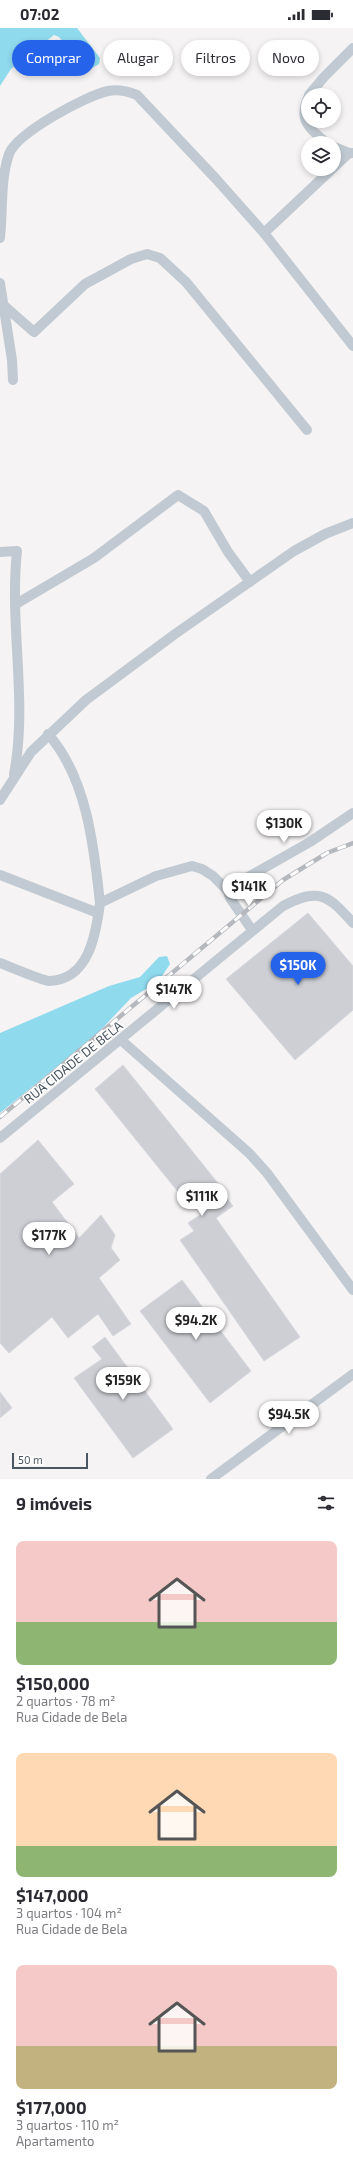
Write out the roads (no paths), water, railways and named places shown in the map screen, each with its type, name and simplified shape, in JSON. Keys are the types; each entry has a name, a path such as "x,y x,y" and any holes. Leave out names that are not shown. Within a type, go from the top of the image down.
{"street":[{"path":"315,88 324,77 353,48"},
{"path":"0,238 4,171 9,152 21,138 63,110 107,91 126,90 137,95 174,132 264,233 353,346"},
{"path":"312,128 318,136"},
{"path":"341,149 351,153"},
{"path":"341,161 351,153"},
{"path":"264,233 325,176"},
{"path":"1,302 34,332 86,284 131,259 147,254 160,258 186,282 307,430"},
{"path":"0,283 1,302 12,360 12,380"},
{"path":"16,604 94,558 178,495 204,511 228,552 250,582"},
{"path":"0,800 31,752 48,734 86,700 125,670 309,542 353,522"},
{"path":"0,552 17,551 16,604 18,757 13,780"},
{"path":"0,962 48,981 62,978 76,972 84,961 89,950 99,908 95,857 89,825 71,769 58,745 48,734"},
{"path":"228,891 234,885 310,842 353,814"},
{"path":"0,875 99,908 156,876 192,866 208,873 228,891 230,898 252,930"},
{"name":"RUA CIDADE DE BELA","path":"0,1138 282,906 300,897 317,896 332,901 353,923"},
{"path":"121,1040 249,1153 267,1173 353,1290"},
{"path":"211,1479 353,1374"}],"water":[{"path":"0,28 77,28 86,40 61,40 54,35 48,40 12,40 12,68 0,86"},
{"path":"95,51 100,58 99,64 95,66"},
{"path":"167,956 170,964 158,982 131,998 96,1035 0,1113 0,1033 109,986 140,977 159,957"}],"railway":[{"path":"0,1117 283,880 327,853 353,843"}]}
